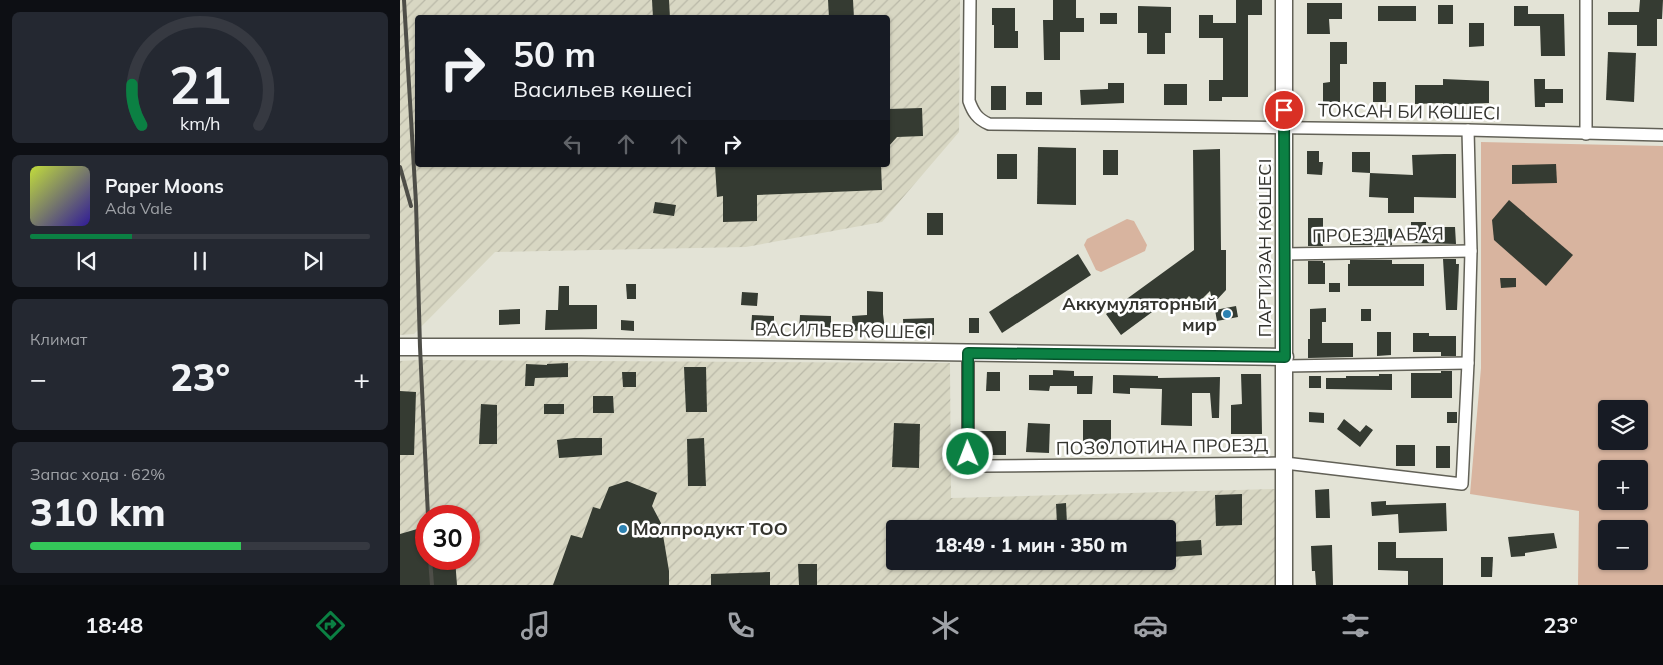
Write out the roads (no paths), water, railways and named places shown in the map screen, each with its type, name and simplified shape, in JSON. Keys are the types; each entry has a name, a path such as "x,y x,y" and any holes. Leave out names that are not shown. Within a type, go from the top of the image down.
{"street":[{"name":"ТОКСАН БИ КӨШЕСІ","path":"970,0 969,101 976,116 989,124 1468,130 1663,135"},
{"name":"ПАРТИЗАН КӨШЕСІ","path":"1284,0 1284,585"},
{"path":"1586,0 1586,134"},
{"path":"1468,130 1471,251 1468,363"},
{"name":"ПРОЕЗД АБАЯ","path":"1285,254 1471,251"},
{"name":"ВАСИЛЬЕВ КӨШЕСІ","path":"400,347 574,347 1468,363"},
{"name":"ПОЗОЛОТИНА ПРОЕЗД","path":"968,353 967,448 970,460 981,466 1285,464 1462,484 1468,363"}],"railway":[{"path":"404,0 416,203 427,505"},
{"path":"400,167 411,206"},
{"path":"431,570 432,585"}],"place":[{"name":"Аккумуляторный мир","path":"1227,314"},
{"name":"Молпродукт ТОО","path":"623,529"}]}
